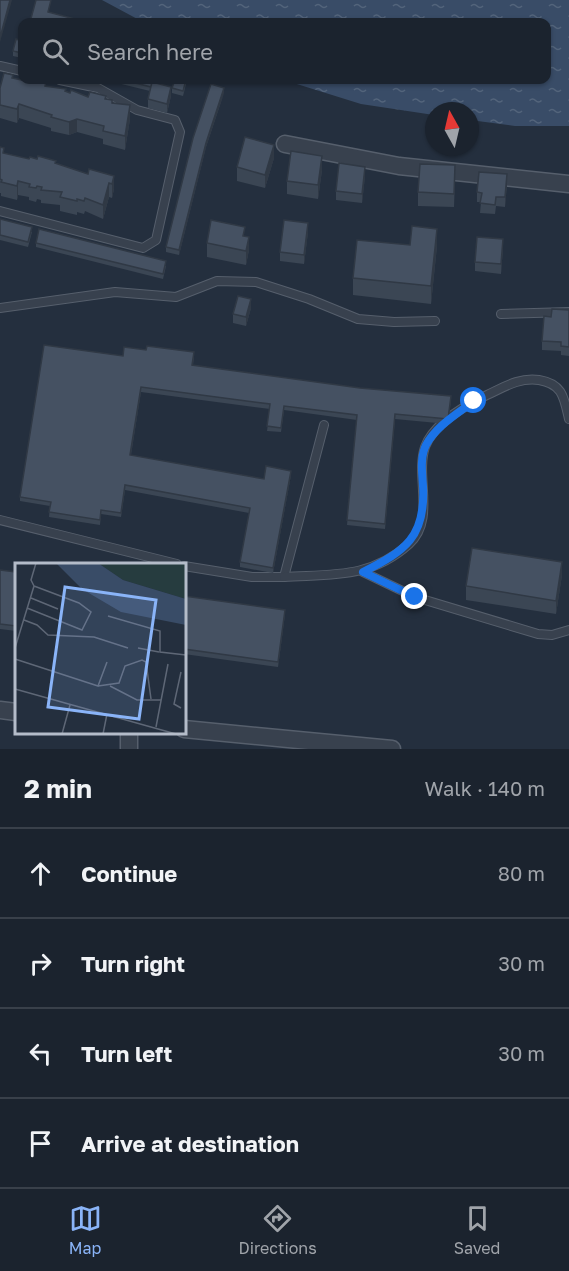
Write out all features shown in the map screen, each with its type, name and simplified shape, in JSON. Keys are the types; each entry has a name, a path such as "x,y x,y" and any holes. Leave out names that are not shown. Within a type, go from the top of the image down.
{"street":[{"path":"285,144 399,166 569,184"},
{"path":"0,710 15,712"},
{"path":"186,729 392,749"}],"lane":[{"path":"0,66 18,70"},
{"path":"0,211 142,248 156,240 180,132 175,120 137,110 98,88 79,84"},
{"path":"0,308 115,292 176,297 217,280 256,282 309,298 358,319 394,322 435,321"},
{"path":"501,314 569,312"},
{"path":"186,566 252,577 363,572 391,558 411,542 421,521 424,499 422,464 426,446 435,431 474,401 513,382 533,379 551,382 563,393 569,419"},
{"path":"284,577 324,425"},
{"path":"0,520 173,563"},
{"path":"363,572 415,597 538,634 552,635 569,630"}],"water":[{"path":"102,0 569,0 569,126 515,126 479,121 479,102 425,102 425,114 361,104 297,84 551,84 551,18 136,18"}],"building":[{"path":"0,0 10,0 0,38"},
{"path":"36,0 51,0 48,12 71,18 31,18"},
{"path":"16,39 18,40 18,52 13,51"},
{"path":"4,73 13,75 12,78 18,79 18,84 45,84 45,86 66,89 65,91 70,93 71,90 88,97 90,92 106,96 105,99 112,100 112,103 130,105 125,136 103,131 104,126 77,119 69,122 19,104 17,109 0,105 0,88"},
{"path":"152,84 171,87 167,104 148,99"},
{"path":"174,84 185,84 183,91 172,88"},
{"path":"211,84 224,88 206,143 179,250 166,247 193,138"},
{"path":"245,137 274,145 265,175 237,167"},
{"path":"0,147 4,148 3,153 29,159 30,157 37,159 38,156 88,174 89,169 114,176 112,184 109,183 103,205 85,198 84,201 77,199 77,201 60,197 62,192 41,190 42,187 37,186 36,188 29,187 30,184 18,181 17,186 1,182"},
{"path":"291,151 322,156 318,185 287,181"},
{"path":"339,163 365,167 362,194 336,191"},
{"path":"420,164 455,165 454,194 418,192"},
{"path":"479,172 507,174 505,197 496,197 495,205 480,203 482,193 477,192"},
{"path":"0,219 32,227 28,242 0,235"},
{"path":"211,220 245,227 243,236 249,237 246,251 207,243"},
{"path":"284,220 308,223 304,255 280,252"},
{"path":"412,226 437,229 431,286 353,278 357,240 410,245"},
{"path":"39,229 166,261 163,274 36,243"},
{"path":"477,237 503,239 501,264 475,262"},
{"path":"238,296 251,299 246,317 233,314"},
{"path":"552,309 569,310 569,347 561,346 561,342 542,341 544,316 551,317"},
{"path":"44,345 123,356 124,347 146,350 147,346 194,352 192,365 360,388 451,396 448,419 395,414 385,524 347,520 357,415 284,406 281,428 267,426 270,404 141,387 130,455 264,479 266,466 291,471 273,568 240,562 250,508 125,485 121,513 101,510 100,520 49,512 51,502 20,497"},
{"path":"472,548 562,562 556,601 466,586"},
{"path":"0,570 15,572 15,626 0,624"},
{"path":"186,596 285,610 278,662 186,649"}],"route":[{"path":"415,597 363,572 391,558 411,542 421,521 424,499 422,464 426,446 435,431 474,401"}]}
